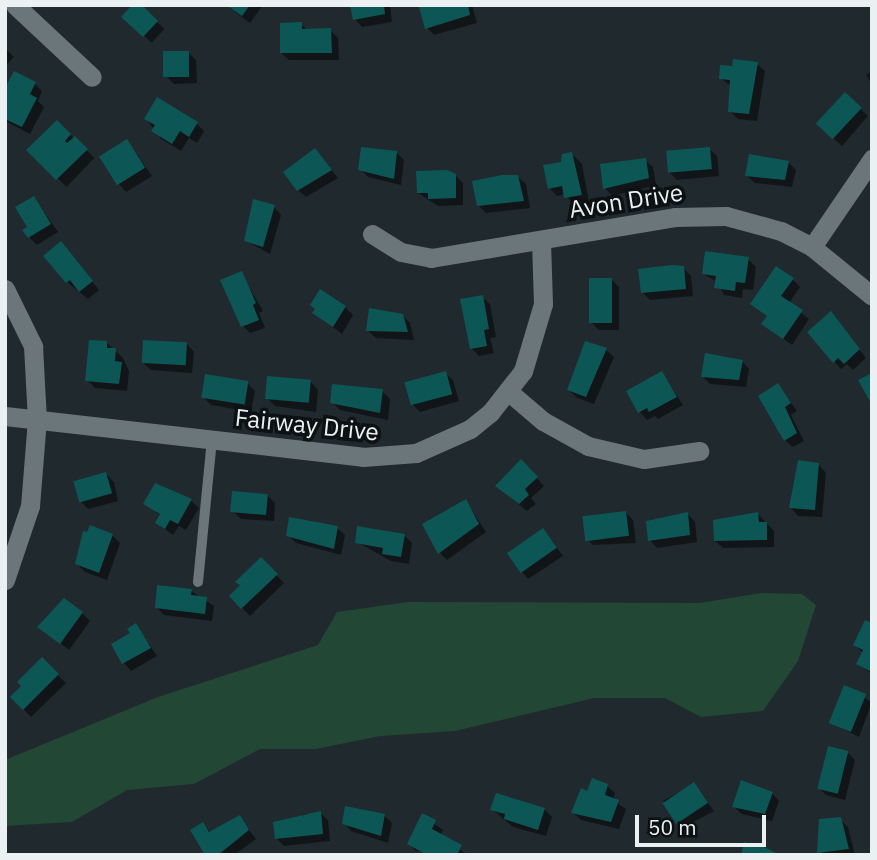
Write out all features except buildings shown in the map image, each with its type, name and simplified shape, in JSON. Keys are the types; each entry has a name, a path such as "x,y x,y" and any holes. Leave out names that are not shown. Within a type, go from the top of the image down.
{"street":[{"path":"15,5 92,77"},
{"path":"812,247 849,186 872,159"},
{"name":"Avon Drive","path":"372,234 401,252 431,258 697,215 753,221 812,247 872,296"},
{"name":"Fairway Drive","path":"5,416 390,457 416,453 460,434 509,392 523,371 537,329 545,275 541,240"},
{"path":"5,289 33,345 37,419 30,506 5,580"},
{"path":"509,392 543,421 589,446 644,459 699,451"}],"lane":[{"path":"198,582 212,440"}],"green space":[{"path":"761,593 802,594 816,605 798,661 763,711 701,717 665,698 594,698 455,731 380,736 316,749 260,749 194,784 127,790 72,822 5,826 5,760 158,697 318,645 337,612 408,602 700,603"}]}
